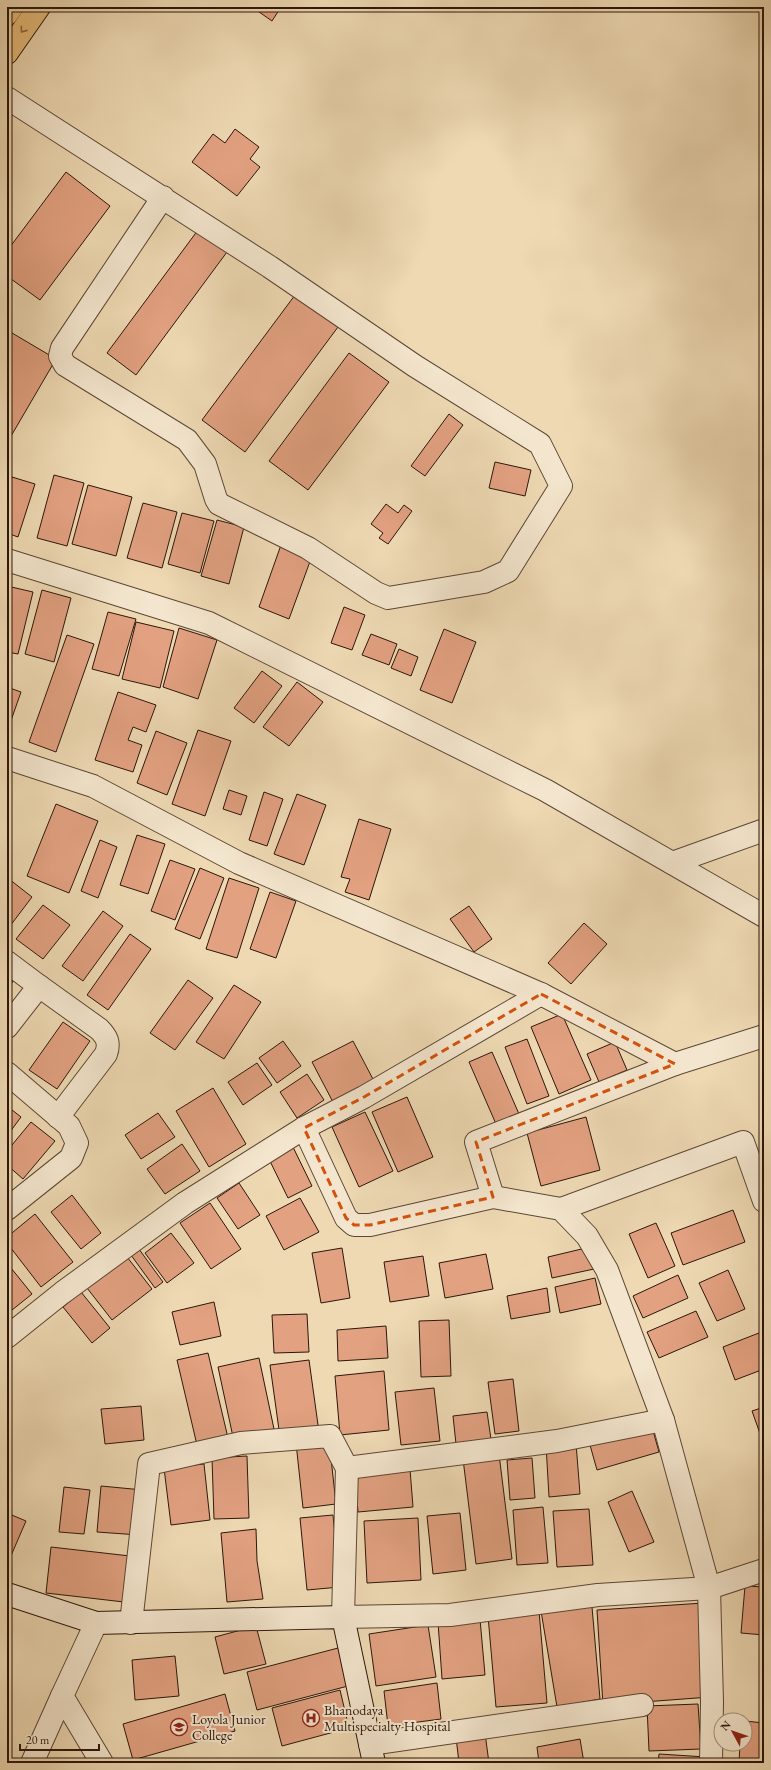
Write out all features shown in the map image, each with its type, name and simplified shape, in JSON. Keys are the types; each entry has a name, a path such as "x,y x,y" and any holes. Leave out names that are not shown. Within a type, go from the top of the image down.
{"highway":[{"path":"7,14 12,7"},
{"path":"7,53 39,7"}],"street":[{"path":"7,98 163,197 270,267 414,366 540,444 561,486 508,571 484,582 388,598 376,593 308,548 219,504 205,464 187,440 65,365 60,356 62,348 163,197"},
{"path":"7,560 209,622 545,790 764,916"},
{"path":"7,758 93,786 239,863 541,994 675,1064"},
{"path":"672,863 764,830"},
{"path":"7,962 99,1029 106,1036 109,1046 106,1054 58,1117"},
{"path":"7,1027 39,986"},
{"path":"7,1337 62,1293 185,1203 304,1128 364,1097 541,994"},
{"path":"493,1197 476,1142 675,1064 764,1036"},
{"path":"7,1073 69,1126 77,1144 71,1158 7,1209"},
{"path":"304,1128 346,1218 354,1224 370,1225 493,1197 561,1209 743,1142 764,1201"},
{"path":"561,1209 587,1236 607,1270 663,1420 709,1588 712,1702 711,1763"},
{"path":"347,1468 557,1441 663,1420"},
{"path":"131,1623 149,1464 241,1443 330,1436 347,1468 343,1617 372,1754 642,1705"},
{"path":"7,1594 96,1623 450,1614 598,1595 709,1588 764,1570"},
{"path":"32,1763 96,1623"},
{"path":"62,1696 102,1763"}],"highlighted area":[{"path":"541,994 675,1064 476,1142 493,1197 370,1225 354,1225 346,1218 304,1128 364,1097"}],"building":[{"path":"252,7 281,7 272,21"},
{"path":"235,129 259,147 250,159 260,167 237,196 192,162 213,134 225,143"},
{"path":"66,172 110,206 40,300 7,276 7,251"},
{"path":"198,230 227,252 136,375 107,353"},
{"path":"298,291 341,323 245,452 202,420"},
{"path":"7,330 56,359 7,443"},
{"path":"349,353 389,382 308,490 269,461"},
{"path":"449,414 463,425 425,476 411,466"},
{"path":"495,462 531,470 525,496 489,488"},
{"path":"54,475 84,483 67,546 37,538"},
{"path":"12,477 35,484 18,537 7,533 7,493"},
{"path":"88,485 132,497 116,556 72,544"},
{"path":"143,503 177,512 162,568 127,558"},
{"path":"386,504 398,513 404,505 412,511 388,544 379,538 383,533 371,524"},
{"path":"182,513 214,521 200,573 168,564"},
{"path":"217,520 244,527 229,584 201,576"},
{"path":"281,545 312,556 289,619 259,607"},
{"path":"7,586 33,592 18,654 7,652"},
{"path":"42,590 71,598 54,662 25,654"},
{"path":"344,607 365,615 352,650 331,643"},
{"path":"108,612 136,619 119,676 92,669"},
{"path":"136,622 174,631 160,688 122,679"},
{"path":"179,628 217,640 198,699 163,687"},
{"path":"444,629 476,642 452,703 420,690"},
{"path":"371,634 397,644 389,665 362,655"},
{"path":"67,635 94,644 56,752 29,742"},
{"path":"399,649 418,657 411,676 391,668"},
{"path":"262,671 282,686 254,723 234,708"},
{"path":"297,682 323,702 289,746 263,727"},
{"path":"7,687 21,692 7,732"},
{"path":"118,692 156,705 146,732 133,727 128,740 142,745 133,772 95,760"},
{"path":"198,730 231,741 205,816 172,804"},
{"path":"156,731 187,743 167,795 137,783"},
{"path":"229,790 247,796 241,815 223,809"},
{"path":"264,792 283,799 267,846 249,840"},
{"path":"297,794 326,805 304,865 274,854"},
{"path":"56,804 98,821 69,893 27,876"},
{"path":"359,819 391,829 369,900 345,892 350,879 341,877"},
{"path":"137,835 165,844 148,894 120,885"},
{"path":"100,840 117,847 98,898 81,891"},
{"path":"170,860 195,869 175,920 151,911"},
{"path":"200,868 224,878 200,939 175,929"},
{"path":"229,878 259,888 237,958 206,949"},
{"path":"9,879 32,897 7,930 7,881"},
{"path":"270,892 296,901 276,958 250,949"},
{"path":"43,905 70,925 43,959 16,939"},
{"path":"469,906 492,939 474,952 450,919"},
{"path":"103,911 123,926 83,981 62,966"},
{"path":"584,923 607,944 571,984 548,963"},
{"path":"130,934 151,949 108,1010 87,995"},
{"path":"7,966 18,974 7,990"},
{"path":"188,980 213,998 175,1050 150,1033"},
{"path":"234,985 261,1002 224,1059 196,1042"},
{"path":"562,1014 591,1080 559,1094 531,1027"},
{"path":"63,1022 90,1041 57,1089 29,1070"},
{"path":"527,1039 549,1096 527,1104 505,1047"},
{"path":"283,1041 301,1066 277,1083 259,1058"},
{"path":"353,1041 375,1083 334,1104 312,1062"},
{"path":"615,1042 627,1070 599,1082 587,1054"},
{"path":"492,1052 519,1114 496,1124 469,1062"},
{"path":"257,1063 272,1085 243,1105 228,1082"},
{"path":"307,1074 324,1100 297,1118 280,1092"},
{"path":"213,1088 246,1144 209,1167 176,1111"},
{"path":"407,1097 433,1157 398,1172 372,1112"},
{"path":"7,1106 21,1117 7,1136"},
{"path":"365,1112 393,1171 359,1187 332,1127"},
{"path":"158,1113 175,1137 141,1159 125,1135"},
{"path":"586,1117 600,1170 541,1186 527,1133"},
{"path":"31,1122 55,1141 23,1179 7,1165 7,1151"},
{"path":"291,1143 312,1186 288,1198 267,1155"},
{"path":"182,1144 200,1171 165,1194 147,1169"},
{"path":"239,1183 260,1215 238,1229 217,1198"},
{"path":"72,1195 101,1233 81,1249 51,1212"},
{"path":"300,1198 319,1232 284,1250 266,1216"},
{"path":"210,1203 241,1249 211,1269 180,1223"},
{"path":"733,1210 745,1242 683,1265 671,1233"},
{"path":"35,1214 73,1262 41,1287 7,1243 7,1237"},
{"path":"656,1223 675,1266 648,1278 629,1234"},
{"path":"171,1233 194,1263 167,1283 145,1253"},
{"path":"136,1245 163,1282 155,1288 128,1251"},
{"path":"590,1247 594,1269 552,1278 548,1257"},
{"path":"342,1248 350,1298 321,1303 312,1253"},
{"path":"486,1254 493,1289 445,1298 439,1263"},
{"path":"423,1256 429,1296 390,1302 384,1262"},
{"path":"127,1257 152,1289 112,1320 87,1288"},
{"path":"7,1263 32,1294 7,1314"},
{"path":"728,1270 745,1309 717,1321 699,1283"},
{"path":"678,1275 688,1298 643,1318 633,1296"},
{"path":"595,1278 601,1304 560,1313 555,1287"},
{"path":"547,1288 550,1312 511,1319 507,1296"},
{"path":"81,1292 110,1328 92,1343 63,1307"},
{"path":"214,1302 221,1336 180,1345 172,1312"},
{"path":"696,1311 708,1337 659,1358 647,1332"},
{"path":"307,1314 309,1352 274,1353 272,1315"},
{"path":"449,1320 451,1376 421,1377 419,1321"},
{"path":"386,1326 388,1358 338,1361 337,1330"},
{"path":"764,1331 764,1369 735,1380 723,1347"},
{"path":"208,1353 228,1438 197,1445 177,1360"},
{"path":"259,1358 274,1429 233,1437 218,1367"},
{"path":"309,1360 319,1432 280,1437 270,1365"},
{"path":"384,1371 389,1430 340,1435 335,1376"},
{"path":"513,1379 519,1431 495,1434 488,1382"},
{"path":"434,1388 440,1441 401,1445 395,1392"},
{"path":"141,1406 144,1440 105,1444 101,1409"},
{"path":"764,1407 764,1442 763,1442 752,1411"},
{"path":"487,1412 491,1439 456,1444 453,1416"},
{"path":"652,1427 659,1452 597,1470 590,1445"},
{"path":"329,1440 336,1504 303,1508 296,1443"},
{"path":"576,1443 580,1494 549,1497 546,1445"},
{"path":"499,1454 512,1559 476,1564 463,1459"},
{"path":"247,1456 249,1518 214,1519 212,1458"},
{"path":"532,1458 535,1498 510,1500 507,1460"},
{"path":"204,1464 210,1520 171,1525 164,1468"},
{"path":"410,1469 413,1507 358,1512 355,1473"},
{"path":"101,1486 143,1490 139,1535 97,1532"},
{"path":"64,1487 90,1490 84,1534 59,1532"},
{"path":"632,1491 654,1542 629,1552 608,1502"},
{"path":"543,1507 548,1563 517,1565 513,1510"},
{"path":"589,1509 593,1565 557,1567 553,1511"},
{"path":"7,1513 26,1521 7,1565"},
{"path":"460,1513 466,1570 433,1574 427,1516"},
{"path":"333,1515 340,1587 307,1590 300,1518"},
{"path":"418,1518 421,1580 367,1583 364,1521"},
{"path":"256,1529 257,1561 263,1599 227,1602 221,1533"},
{"path":"51,1547 130,1556 124,1602 46,1593"},
{"path":"745,1586 764,1587 764,1635 741,1633"},
{"path":"704,1603 710,1697 603,1705 597,1610"},
{"path":"592,1607 600,1699 557,1707 541,1611"},
{"path":"539,1611 547,1703 496,1707 488,1616"},
{"path":"480,1619 485,1675 442,1679 438,1622"},
{"path":"428,1625 436,1677 376,1686 369,1634"},
{"path":"256,1626 266,1664 224,1674 215,1637"},
{"path":"338,1648 348,1686 257,1710 247,1672"},
{"path":"175,1656 179,1696 135,1700 132,1660"},
{"path":"437,1683 441,1719 388,1726 384,1691"},
{"name":"Bhanodaya Multispecialty Hospital","path":"340,1690 349,1728 282,1746 272,1708"},
{"name":"Loyola Junior College","path":"225,1694 235,1731 133,1760 123,1724"},
{"path":"698,1704 701,1749 649,1751 647,1706"},
{"path":"753,1722 764,1723 764,1763 739,1763 740,1752 753,1752"},
{"path":"485,1733 489,1763 459,1763 456,1737"},
{"path":"580,1739 584,1763 539,1763 537,1747"},
{"path":"659,1754 706,1757 706,1763 658,1763"}],"place":[{"name":"Bhanodaya Multispecialty Hospital","path":"311,1718"},
{"name":"Loyola Junior College","path":"179,1727"}]}
